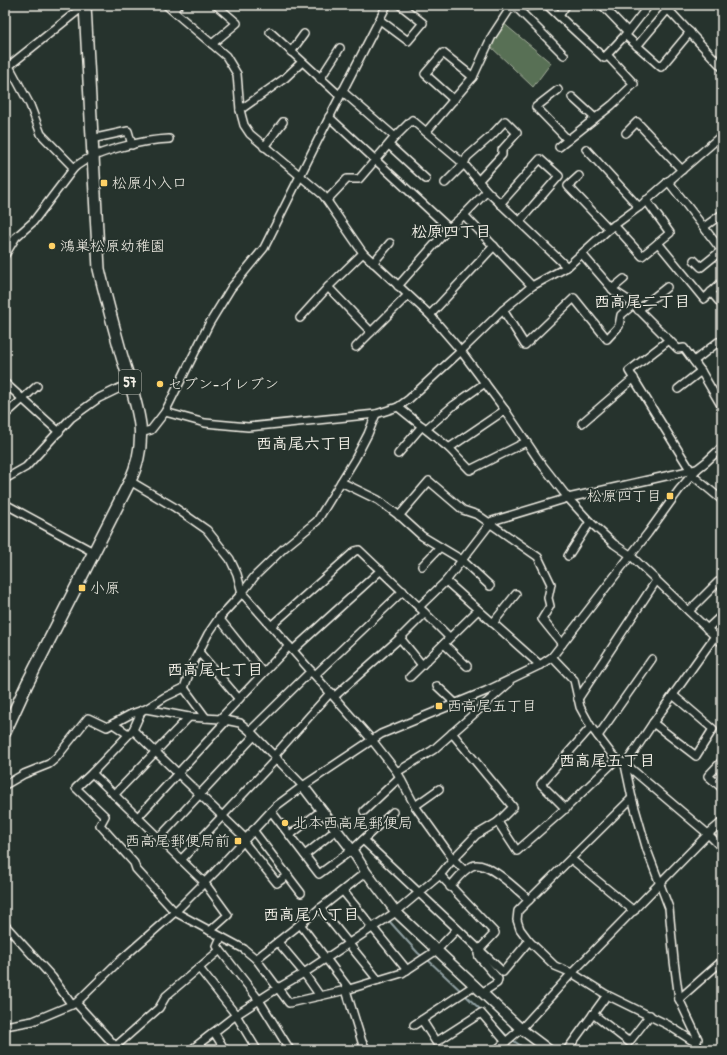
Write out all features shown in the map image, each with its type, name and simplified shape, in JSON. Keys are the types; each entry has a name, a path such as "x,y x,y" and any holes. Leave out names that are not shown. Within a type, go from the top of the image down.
{"main road":[{"name":"57","path":"5,732 27,684 95,553 130,481 135,470 140,447 140,425 99,269 85,5"}],"street":[{"path":"74,168 41,134 30,105 7,68 85,5"},
{"path":"166,5 226,56 236,74 240,110 244,125 250,134 327,200 363,253 430,315 461,351 568,498 590,522 614,544 630,555 722,642"},
{"path":"173,10 179,5"},
{"path":"212,44 237,23 216,5"},
{"path":"140,433 151,430 165,412 209,324 231,288 264,248 299,176 387,5"},
{"path":"380,20 408,41 423,23 400,5"},
{"path":"426,132 473,77 492,36 509,10 515,6 539,5"},
{"path":"547,5 604,58 626,34 649,5"},
{"path":"559,16 566,5"},
{"path":"606,5 604,7 626,34 661,68 690,32"},
{"path":"515,6 564,55"},
{"path":"637,46 666,7 721,65"},
{"path":"270,32 320,79 395,137"},
{"path":"291,52 304,34"},
{"path":"320,79 340,48"},
{"path":"454,100 425,74 443,53 473,77"},
{"path":"559,147 634,84 606,55"},
{"path":"240,110 285,78 302,62"},
{"path":"558,90 536,107 568,140"},
{"path":"572,97 595,118"},
{"path":"329,117 449,228"},
{"path":"327,200 347,179 359,179 395,137 412,120 464,164 487,191 567,267"},
{"path":"445,183 464,164 467,157 491,136 505,120 517,133 502,150 502,155 479,180"},
{"path":"264,147 283,122"},
{"path":"626,134 637,122 682,170"},
{"path":"92,139 128,131 132,145"},
{"path":"165,412 205,423 248,427 376,414 398,407 409,399 461,351 503,310 532,286 567,267 611,227 668,182 722,135"},
{"path":"5,255 16,236 33,222 74,168 82,161 132,145 169,139"},
{"path":"389,145 426,179"},
{"path":"586,149 639,206"},
{"path":"500,204 540,159 559,176 520,222"},
{"path":"579,176 568,186 642,256 670,233 646,200"},
{"path":"668,182 722,250 701,267 694,260"},
{"path":"398,286 449,228 487,191"},
{"path":"704,227 722,214"},
{"path":"464,215 532,286"},
{"path":"373,263 390,243"},
{"path":"658,243 704,299 722,282"},
{"path":"430,315 494,246"},
{"path":"300,318 328,287 363,253"},
{"path":"582,254 612,289 636,307 678,349 684,348 702,371 722,406"},
{"path":"612,289 624,279"},
{"path":"328,287 371,332"},
{"path":"503,310 525,345 574,298 607,339 619,326 621,316 668,287"},
{"path":"711,292 722,305"},
{"path":"356,348 408,295"},
{"path":"669,340 630,371 693,472 722,500"},
{"path":"694,360 718,342"},
{"path":"678,389 702,371"},
{"path":"582,424 634,378"},
{"path":"5,383 59,432"},
{"path":"5,480 26,467 71,418 99,398 130,383"},
{"path":"398,454 424,427 485,383"},
{"path":"5,415 37,386"},
{"path":"398,407 449,448 470,470 526,442"},
{"path":"449,448 505,410"},
{"path":"5,785 24,774 49,764 56,758 88,718 107,727 131,714 144,710 165,697 184,688 193,663 208,634 219,618 255,576 284,548 316,521 355,459 368,434 376,414"},
{"path":"5,1026 33,1021 74,1004 115,965 175,912 271,811 303,786 381,734 516,676 540,665 552,657 693,472 722,447"},
{"path":"419,607 446,581 492,521 568,498 693,472"},
{"path":"130,481 174,507 207,530 230,559 237,574 242,593 272,625 372,740 399,775 415,806 453,859 464,870"},
{"path":"399,516 429,481 463,510 478,515 538,557 551,584 548,598 550,606 542,619 562,644"},
{"path":"341,482 378,500 422,536 462,560 490,586"},
{"path":"5,504 95,553"},
{"path":"568,556 590,522"},
{"path":"422,566 440,547"},
{"path":"272,625 355,551 359,550 449,637"},
{"path":"137,818 177,774 239,699 263,673 381,570"},
{"path":"578,699 656,580"},
{"path":"446,581 540,665"},
{"path":"689,611 718,582"},
{"path":"158,838 199,795 252,733 313,673 403,591"},
{"path":"493,623 516,594"},
{"path":"410,677 478,610"},
{"path":"181,860 333,694 400,638 425,613"},
{"path":"707,629 722,614"},
{"path":"219,618 263,673"},
{"path":"696,1043 698,1039 679,999 669,908 647,850 632,798 625,766 653,723 715,636"},
{"path":"400,638 422,665"},
{"path":"444,644 467,666"},
{"path":"199,652 239,699"},
{"path":"552,657 574,680 580,707 591,727 613,756 708,834 722,848"},
{"path":"598,736 652,659"},
{"path":"364,811 399,775 433,750 516,676"},
{"path":"437,686 455,703"},
{"path":"184,688 206,718"},
{"path":"653,723 696,756 713,730 673,695"},
{"path":"144,710 240,723 252,733 303,786 352,850 366,872 396,912 522,1029 549,1050"},
{"path":"144,710 130,732 76,788 105,816 100,825 134,863 136,869 175,912 244,949 256,959 289,1003 348,990 402,973 437,950 457,929"},
{"path":"114,795 189,717"},
{"path":"113,724 130,732 154,752 199,795 244,840 277,883 288,875"},
{"path":"566,809 541,784 591,727"},
{"path":"192,1049 258,1000 304,974 396,912 440,875 476,835 498,822 514,807 452,733"},
{"path":"498,822 517,851 566,809 617,758"},
{"path":"722,761 708,776 722,788"},
{"path":"92,773 204,882 228,914 210,931"},
{"path":"415,806 439,789"},
{"path":"632,798 518,911 517,920 520,929 529,941 555,966 572,973 607,995 668,1025 696,1043 702,1050"},
{"path":"290,835 322,810"},
{"path":"271,811 319,874 352,850 392,812"},
{"path":"499,1049 522,1029 572,973 708,834 722,822"},
{"path":"253,830 301,893"},
{"path":"305,855 336,830"},
{"path":"363,840 503,972 529,941"},
{"path":"571,859 634,911"},
{"path":"450,887 464,870 474,865 480,865 493,871 529,900"},
{"path":"256,959 366,872"},
{"path":"440,875 495,933 479,950 478,954 479,958 498,979 497,983 483,992"},
{"path":"343,891 407,970"},
{"path":"320,908 350,943 378,980"},
{"path":"300,924 348,990 362,1042 366,1050"},
{"path":"5,925 74,1004 117,1048 158,1008 166,996 220,950"},
{"path":"221,937 217,946 258,1000 290,1050"},
{"path":"278,942 320,996"},
{"path":"679,999 722,961"},
{"path":"199,968 236,1015 257,1050"},
{"path":"414,1025 476,985"},
{"path":"567,1050 607,995"},
{"path":"422,1020 436,1042 481,1013 506,1042"},
{"path":"593,1014 629,1042 650,1015"},
{"path":"214,1032 225,1050"}],"green space":[{"path":"502,22 551,63 533,87 489,45"}],"waterway":[{"path":"390,922 423,957"},
{"path":"427,959 462,992"},
{"path":"465,995 482,1011"},
{"path":"495,1024 508,1037 527,1050"}],"place":[{"name":"松原小入口","path":"104,183"},
{"name":"鴻巣松原幼稚園","path":"52,246"},
{"name":"セブン-イレブン","path":"160,384"},
{"name":"松原四丁目","path":"670,496"},
{"name":"小原","path":"82,588"},
{"name":"西高尾五丁目","path":"439,706"},
{"name":"北本西高尾郵便局","path":"285,823"},
{"name":"西高尾郵便局前","path":"238,841"}],"district":[{"name":"松原四丁目","path":"451,231"},
{"name":"西高尾二丁目","path":"642,301"},
{"name":"西高尾六丁目","path":"304,443"},
{"name":"西高尾七丁目","path":"215,669"},
{"name":"西高尾五丁目","path":"607,760"},
{"name":"西高尾八丁目","path":"311,914"}]}
